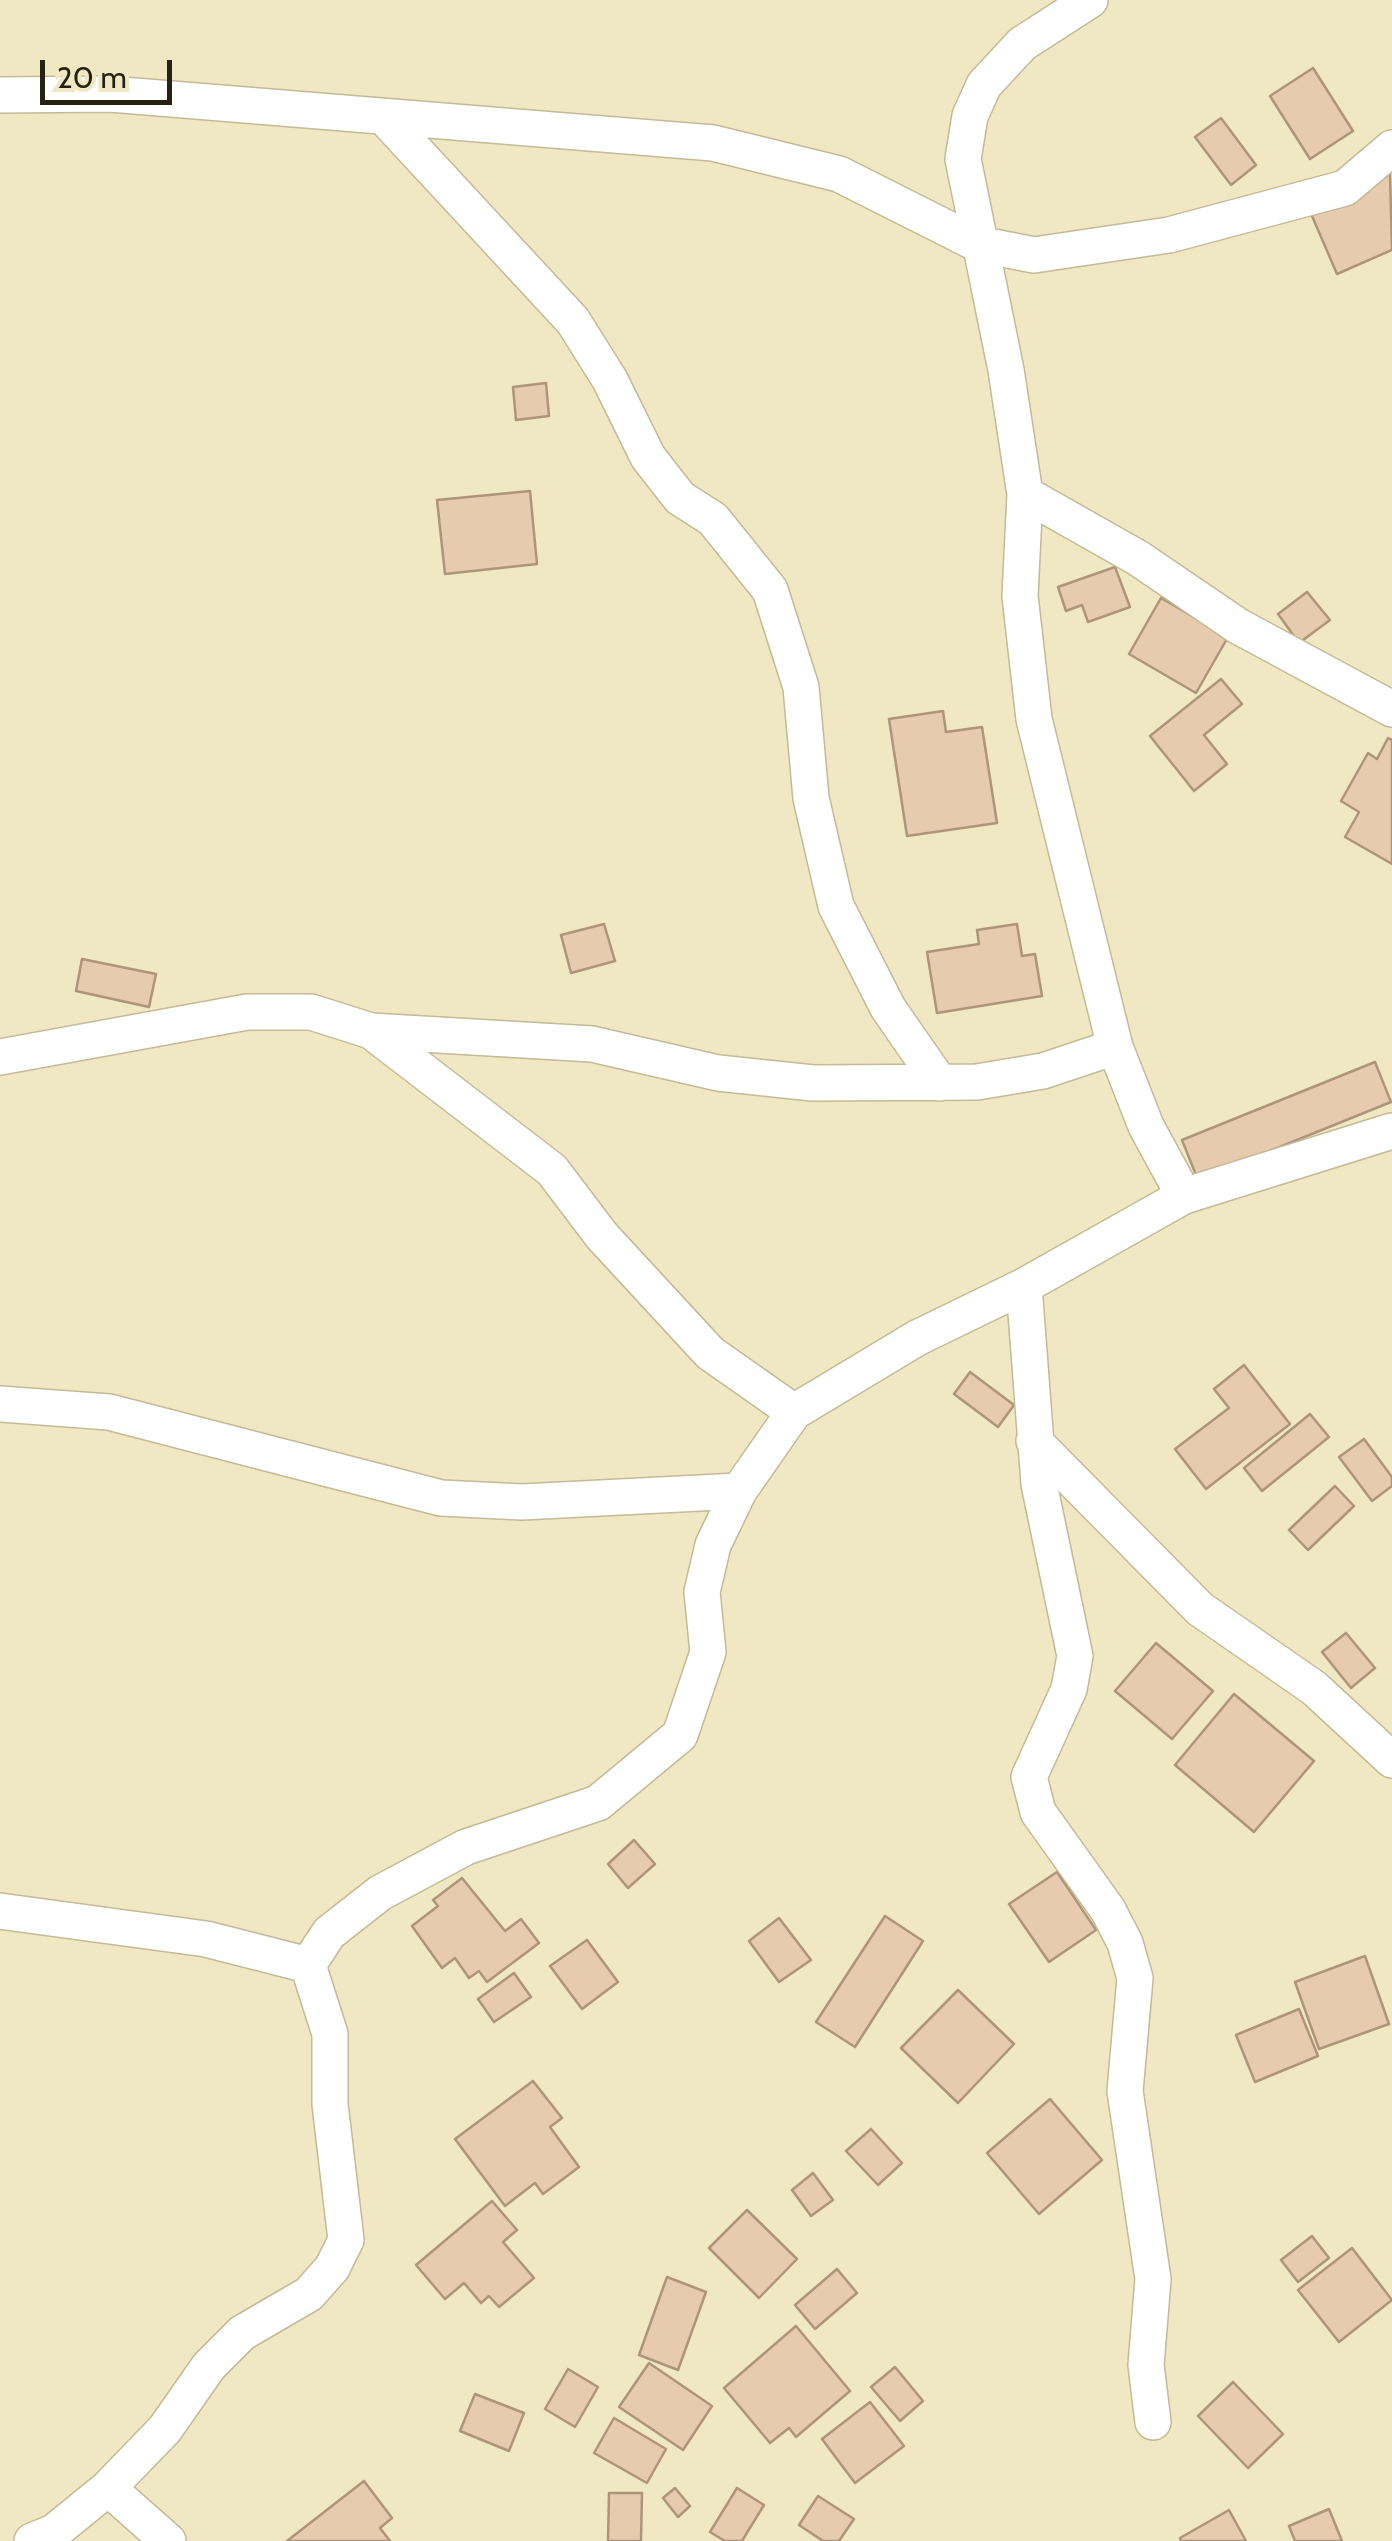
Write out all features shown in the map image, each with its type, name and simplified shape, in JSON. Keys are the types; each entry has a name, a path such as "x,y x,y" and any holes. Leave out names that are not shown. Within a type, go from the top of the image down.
{"street":[{"path":"1090,0 1022,44 984,85 970,116 963,159 1006,370 1025,494 1020,596 1034,719 1115,1048 1146,1126 1184,1196"},
{"path":"0,95 110,94 714,143 839,174 978,244 1034,254 1169,234 1345,188 1392,148"},
{"path":"384,116 573,320 610,380 648,458 680,498 713,520 770,590 801,686 811,798 836,906 888,1008 940,1083"},
{"path":"1025,494 1138,558 1238,626 1392,709"},
{"path":"0,1057 247,1012 311,1012 371,1031 592,1044 718,1072 813,1084 940,1083 1043,1071 1115,1048"},
{"path":"371,1031 552,1170 602,1236 710,1353 794,1412"},
{"path":"32,2541 54,2532 108,2488 164,2429 209,2366 242,2334 309,2294 332,2268 346,2240 330,2104 330,2034 308,1965 328,1933 380,1894 466,1847 598,1804 680,1735 708,1652 702,1592 713,1545 739,1492 794,1412 917,1338 1024,1286 1184,1196 1392,1131"},
{"path":"1024,1286 1034,1441 1075,1656 1069,1689 1030,1777 1038,1812 1108,1910 1125,1943 1135,1978 1125,2091 1153,2279 1146,2365 1152,2422"},
{"path":"0,1404 109,1412 441,1498 522,1502 739,1492"},
{"path":"1034,1441 1200,1610 1314,1688 1392,1760"},
{"path":"0,1911 206,1939 308,1965"},
{"path":"108,2488 168,2541"}],"building":[{"path":"1313,68 1353,131 1310,159 1270,96"},
{"path":"1221,118 1256,165 1231,185 1195,137"},
{"path":"1390,174 1392,250 1337,274 1309,209"},
{"path":"546,383 549,416 516,420 513,387"},
{"path":"530,491 537,564 445,574 437,500"},
{"path":"1115,567 1130,607 1088,622 1082,605 1066,611 1058,587"},
{"path":"1307,592 1330,620 1299,643 1278,614"},
{"path":"1161,598 1228,637 1196,693 1129,654"},
{"path":"1221,679 1242,704 1204,735 1227,764 1194,791 1150,736"},
{"path":"943,711 946,732 982,727 997,823 907,836 889,719"},
{"path":"1388,738 1392,740 1392,864 1345,837 1359,812 1341,801 1368,753 1377,759"},
{"path":"604,924 615,961 571,973 561,935"},
{"path":"1017,924 1022,956 1035,954 1042,996 937,1013 927,952 979,944 977,930"},
{"path":"82,959 156,974 149,1007 76,991"},
{"path":"1375,1062 1391,1102 1198,1180 1182,1140"},
{"path":"1244,1365 1290,1424 1206,1489 1175,1449 1229,1408 1214,1389"},
{"path":"970,1372 1014,1405 998,1427 954,1394"},
{"path":"1310,1414 1329,1437 1262,1491 1244,1468"},
{"path":"1364,1439 1392,1477 1392,1486 1372,1501 1339,1457"},
{"path":"1335,1486 1354,1506 1308,1550 1289,1530"},
{"path":"1346,1633 1375,1668 1351,1688 1322,1652"},
{"path":"1156,1643 1213,1691 1172,1739 1115,1691"},
{"path":"1234,1694 1314,1761 1254,1832 1175,1765"},
{"path":"634,1840 655,1864 628,1888 608,1864"},
{"path":"1057,1872 1096,1930 1049,1962 1009,1904"},
{"path":"462,1878 505,1931 521,1919 539,1943 487,1982 479,1971 469,1978 455,1958 442,1968 412,1926 438,1906 433,1900"},
{"path":"885,1916 923,1941 855,2047 816,2022"},
{"path":"779,1918 811,1960 779,1982 749,1941"},
{"path":"587,1940 618,1982 582,2009 550,1966"},
{"path":"1365,1956 1389,2024 1319,2049 1295,1982"},
{"path":"514,1973 531,1997 494,2022 478,1999"},
{"path":"958,1990 1014,2044 958,2103 901,2048"},
{"path":"1299,2009 1318,2056 1255,2082 1236,2035"},
{"path":"533,2081 562,2118 550,2127 579,2167 543,2194 535,2183 505,2206 455,2139"},
{"path":"1050,2099 1102,2160 1039,2214 987,2153"},
{"path":"871,2129 902,2163 878,2185 846,2151"},
{"path":"813,2173 833,2200 811,2216 792,2190"},
{"path":"492,2201 517,2230 503,2242 534,2278 499,2307 489,2296 481,2303 464,2283 445,2299 416,2265"},
{"path":"747,2210 797,2259 759,2298 709,2248"},
{"path":"1312,2236 1329,2258 1298,2282 1281,2260"},
{"path":"1352,2248 1392,2300 1339,2342 1298,2290"},
{"path":"837,2269 857,2293 815,2329 795,2305"},
{"path":"667,2277 706,2292 678,2370 639,2355"},
{"path":"796,2326 850,2391 796,2437 789,2428 770,2443 724,2388"},
{"path":"649,2363 712,2406 683,2450 619,2407"},
{"path":"895,2367 923,2401 900,2421 871,2387"},
{"path":"568,2369 598,2387 575,2427 545,2409"},
{"path":"1233,2382 1283,2434 1248,2468 1198,2416"},
{"path":"475,2394 524,2413 509,2451 460,2431"},
{"path":"870,2402 904,2446 855,2483 822,2439"},
{"path":"614,2418 666,2449 647,2483 594,2453"},
{"path":"364,2481 392,2518 380,2528 390,2541 287,2541"},
{"path":"675,2488 690,2506 678,2517 663,2498"},
{"path":"737,2488 764,2505 742,2541 725,2541 710,2532"},
{"path":"609,2493 642,2493 641,2541 608,2541"},
{"path":"818,2496 854,2519 839,2541 823,2541 799,2525"},
{"path":"1329,2509 1342,2541 1295,2541 1289,2526"},
{"path":"1229,2510 1246,2541 1181,2541 1180,2538"}]}
